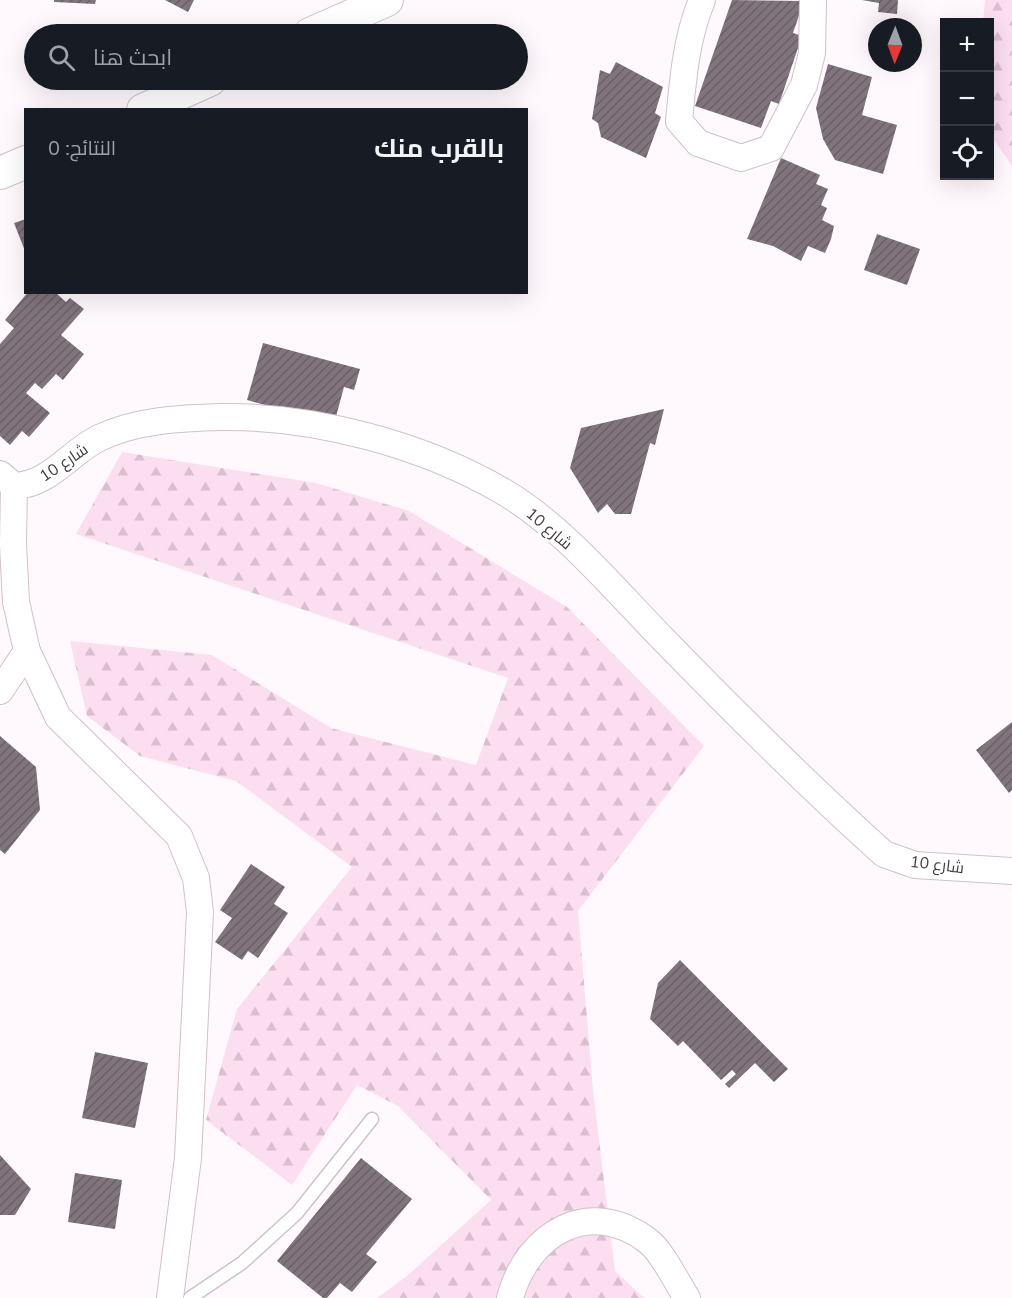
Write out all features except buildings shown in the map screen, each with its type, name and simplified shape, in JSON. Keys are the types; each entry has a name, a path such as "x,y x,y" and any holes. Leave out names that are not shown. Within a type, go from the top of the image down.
{"street":[{"path":"333,24 387,0"},
{"path":"702,0 691,25 683,72 680,121 698,143 741,158 771,148 804,85 812,53 813,0"},
{"path":"147,108 187,90"},
{"path":"0,173 24,163"},
{"name":"شارع 10","path":"7,480 28,485 43,478 99,439 138,426 174,420 278,419 402,444 506,493 552,529 609,580 732,711 884,854 915,865 1012,871"},
{"path":"7,480 16,602 27,651 58,717 179,836 196,878 200,912 188,1158 170,1298"},
{"path":"0,691 27,651"},
{"path":"510,1298 525,1260 546,1238 572,1225 601,1222 630,1229 650,1242 687,1298"}],"lane":[{"path":"190,1298 242,1263 297,1213 372,1119"}],"green space":[{"path":"985,0 1012,0 1012,166 994,140 994,18 983,18"},
{"path":"122,452 316,483 409,511 567,607 704,746 578,911 593,1090 615,1271 644,1298 377,1298 407,1276 491,1200 398,1106 357,1085 292,1185 206,1120 237,1009 352,867 236,781 140,756 87,716 70,641 212,655 331,728 476,765 508,678 76,534"}]}
